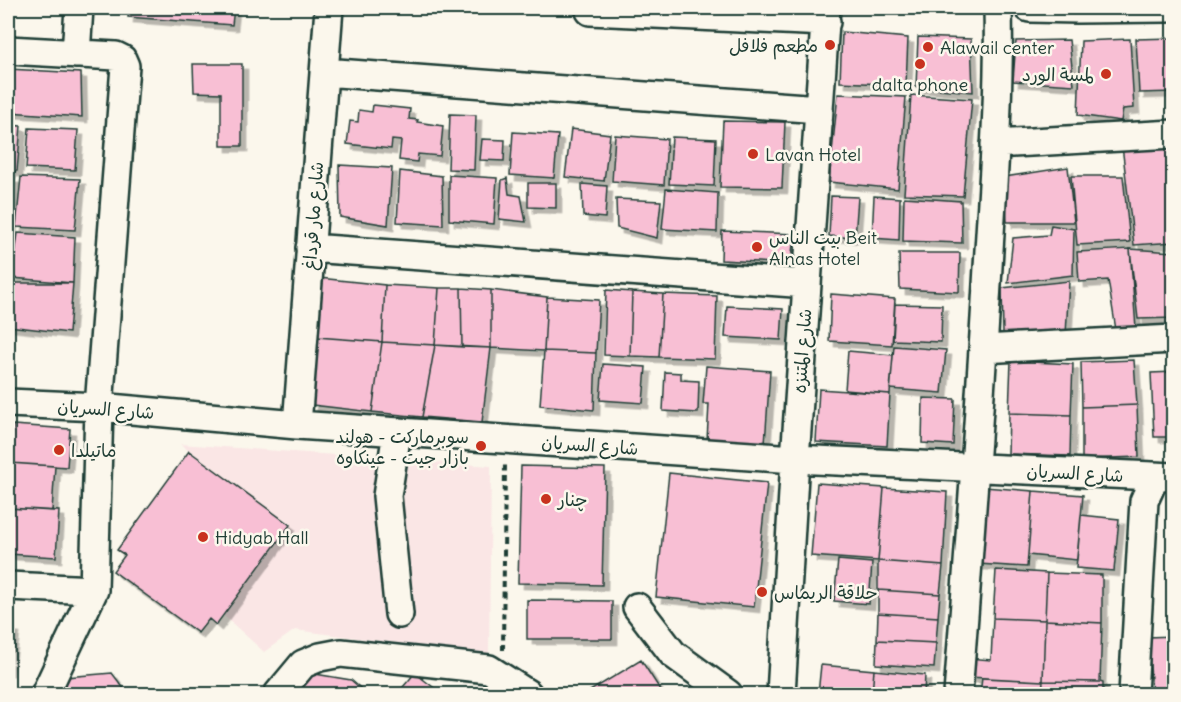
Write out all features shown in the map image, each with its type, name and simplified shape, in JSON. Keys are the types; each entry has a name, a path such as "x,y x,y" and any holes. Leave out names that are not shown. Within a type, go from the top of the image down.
{"street":[{"path":"76,54 79,8"},
{"name":"شارع مار قرداغ","path":"297,425 329,8"},
{"path":"958,694 983,350 995,144 998,8"},
{"path":"1029,8 1167,8"},
{"path":"590,11 826,15"},
{"name":"شارع المتنزه","path":"781,694 826,15"},
{"path":"8,50 116,56 122,59 125,66 99,407 94,590 45,694"},
{"path":"324,72 819,109"},
{"path":"995,144 1173,134"},
{"path":"310,248 807,285"},
{"path":"983,350 1173,339"},
{"name":"شارع السريان","path":"8,403 99,407 297,425 795,459 1164,477"},
{"path":"397,432 387,496 399,614"},
{"path":"1133,694 1144,501 1164,477"},
{"path":"8,586 94,590"},
{"path":"637,607 673,654 728,694"},
{"path":"278,694 303,664 320,657 341,653 489,669 528,694"}],"path":[{"path":"503,678 505,439"}],"shaded area":[{"path":"180,444 491,466 489,655 295,630 264,652 223,615 289,525"}],"building":[{"path":"129,8 234,8 232,25 128,17"},
{"path":"842,32 908,38 906,85 840,82"},
{"path":"918,37 971,39 973,92 916,87"},
{"path":"1174,38 1174,92 1139,93 1136,39"},
{"name":"لمسة الورد","path":"1130,39 1134,108 1123,109 1121,121 1078,115 1081,41"},
{"path":"1069,40 1074,85 1013,81 1016,41"},
{"path":"193,64 242,64 242,146 221,146 221,93 194,92"},
{"path":"8,69 81,73 82,117 8,112"},
{"path":"838,94 906,97 898,189 829,182"},
{"path":"911,95 972,99 963,196 904,194"},
{"path":"373,105 410,109 409,119 443,126 440,156 418,154 417,162 399,160 401,141 392,140 391,149 347,144 350,121 358,122 359,110 372,112"},
{"path":"450,114 476,115 474,170 448,169"},
{"name":"Lavan Hotel","path":"723,121 785,122 782,188 720,187"},
{"path":"8,125 21,126 17,171 8,171"},
{"path":"29,128 78,130 75,170 26,168"},
{"path":"571,129 610,134 604,181 565,177"},
{"path":"513,132 558,135 554,178 510,175"},
{"path":"615,135 667,139 664,185 612,181"},
{"path":"672,137 716,139 714,186 669,184"},
{"path":"482,139 505,140 504,161 480,160"},
{"path":"1174,145 1174,242 1134,245 1122,146"},
{"path":"339,165 392,168 388,225 340,217"},
{"path":"1068,167 1074,222 1007,222 1005,177"},
{"path":"400,171 442,176 443,225 397,222"},
{"path":"449,175 497,178 494,224 449,220"},
{"path":"1071,176 1123,176 1130,242 1077,245"},
{"path":"21,177 80,179 75,230 16,227"},
{"path":"8,178 15,178 11,231 8,230"},
{"path":"507,178 509,194 521,196 526,222 499,219 502,180"},
{"path":"528,183 556,183 556,208 528,207"},
{"path":"582,184 607,186 605,218 583,216"},
{"path":"666,189 718,193 717,232 662,229"},
{"path":"831,196 858,197 855,238 829,236"},
{"path":"874,196 900,198 899,240 872,238"},
{"path":"904,197 961,201 962,243 903,241"},
{"path":"616,199 661,201 657,238 617,228"},
{"path":"1051,225 1074,229 1073,275 1008,283 1013,238 1049,235"},
{"path":"8,230 11,231 8,272"},
{"name":"بيت الناس Beit Alnas Hotel","path":"722,231 794,234 791,264 721,260"},
{"path":"18,233 75,237 73,283 12,278"},
{"path":"1130,249 1136,328 1116,330 1108,280 1079,282 1077,252"},
{"path":"1130,249 1174,252 1174,318 1138,319"},
{"path":"899,253 960,253 959,292 900,289"},
{"path":"319,278 385,285 382,342 317,337"},
{"path":"1069,281 1066,335 1003,333 1002,288"},
{"path":"12,283 73,283 69,333 8,326"},
{"path":"385,285 439,288 435,345 382,342"},
{"path":"439,288 461,288 462,347 435,345"},
{"path":"461,288 491,290 491,348 462,347"},
{"path":"491,290 547,297 544,351 491,348"},
{"path":"606,290 632,292 630,356 604,355"},
{"path":"632,292 663,294 659,357 630,356"},
{"path":"663,294 717,296 715,359 659,357"},
{"path":"831,294 895,299 892,345 829,341"},
{"path":"547,297 599,300 596,353 544,351"},
{"path":"895,304 942,305 941,342 893,340"},
{"path":"727,306 783,309 781,340 725,337"},
{"path":"317,337 382,342 372,412 312,405"},
{"path":"382,342 435,345 422,417 372,412"},
{"path":"435,345 491,348 482,422 422,417"},
{"path":"894,346 946,350 942,393 890,389"},
{"path":"544,351 596,353 594,410 540,405"},
{"path":"848,351 893,355 890,394 845,390"},
{"path":"1134,360 1137,405 1082,407 1081,362"},
{"path":"1011,361 1073,364 1071,415 1009,413"},
{"path":"603,364 646,367 643,403 600,400"},
{"path":"706,366 770,371 765,444 707,440 709,404 703,404"},
{"path":"665,372 681,373 681,380 699,381 698,413 663,411"},
{"path":"1174,372 1174,437 1154,437 1151,373"},
{"path":"819,389 890,394 887,446 816,442"},
{"path":"923,398 955,399 953,445 922,443"},
{"path":"1137,405 1139,457 1082,459 1082,407"},
{"path":"1009,413 1071,415 1070,456 1008,454"},
{"path":"13,425 70,429 67,467 10,463"},
{"name":"Hidyab Hall","path":"189,451 290,525 216,625 209,619 198,633 113,571 125,555 117,550"},
{"path":"10,463 55,466 52,511 8,508"},
{"path":"521,466 605,468 602,585 518,583"},
{"path":"669,473 767,483 754,607 656,597"},
{"path":"817,483 884,488 878,561 811,556"},
{"path":"984,487 1033,491 1027,567 978,564"},
{"path":"884,488 947,492 943,566 878,561"},
{"path":"1033,491 1083,495 1077,560 1028,555"},
{"path":"8,508 59,511 56,557 8,554"},
{"path":"1081,515 1119,519 1114,571 1076,568"},
{"path":"838,560 872,563 869,604 834,601"},
{"path":"878,561 943,566 940,594 878,590"},
{"path":"996,570 1047,573 1045,620 993,618"},
{"path":"1047,573 1102,575 1102,623 1045,620"},
{"path":"878,590 940,594 938,617 878,613"},
{"path":"527,600 612,601 612,639 527,639"},
{"path":"878,613 938,617 936,643 877,640"},
{"path":"993,618 1045,620 1043,681 968,677 968,658 991,660"},
{"path":"1045,620 1102,623 1100,682 1043,681"},
{"path":"8,627 14,628 8,671"},
{"path":"1174,636 1174,694 1152,694 1148,637"},
{"path":"877,640 936,643 934,668 876,664"},
{"path":"641,660 663,694 585,694"},
{"path":"821,665 874,670 872,694 818,694"},
{"path":"874,670 925,675 924,694 872,694"},
{"path":"112,673 128,694 58,694 66,677"},
{"path":"309,673 351,680 367,694 291,694"},
{"path":"415,673 442,694 397,694"},
{"path":"982,678 1043,681 1042,694 980,694"},
{"path":"1043,681 1100,682 1103,683 1103,694 1042,694"}],"place":[{"name":"مطعم فلافل","path":"830,45"},
{"name":"Alawail center","path":"928,47"},
{"name":"dalta phone","path":"920,64"},
{"name":"لمسة الورد","path":"1106,74"},
{"name":"Lavan Hotel","path":"753,154"},
{"name":"بيت الناس Beit Alnas Hotel","path":"757,247"},
{"name":"سوبرماركت - هولند بازار جيت - عينكاوه","path":"481,446"},
{"name":"ماتیلدا","path":"59,450"},
{"name":"چنار","path":"546,499"},
{"name":"Hidyab Hall","path":"203,537"},
{"name":"حلاقة الريماس","path":"762,592"}]}
